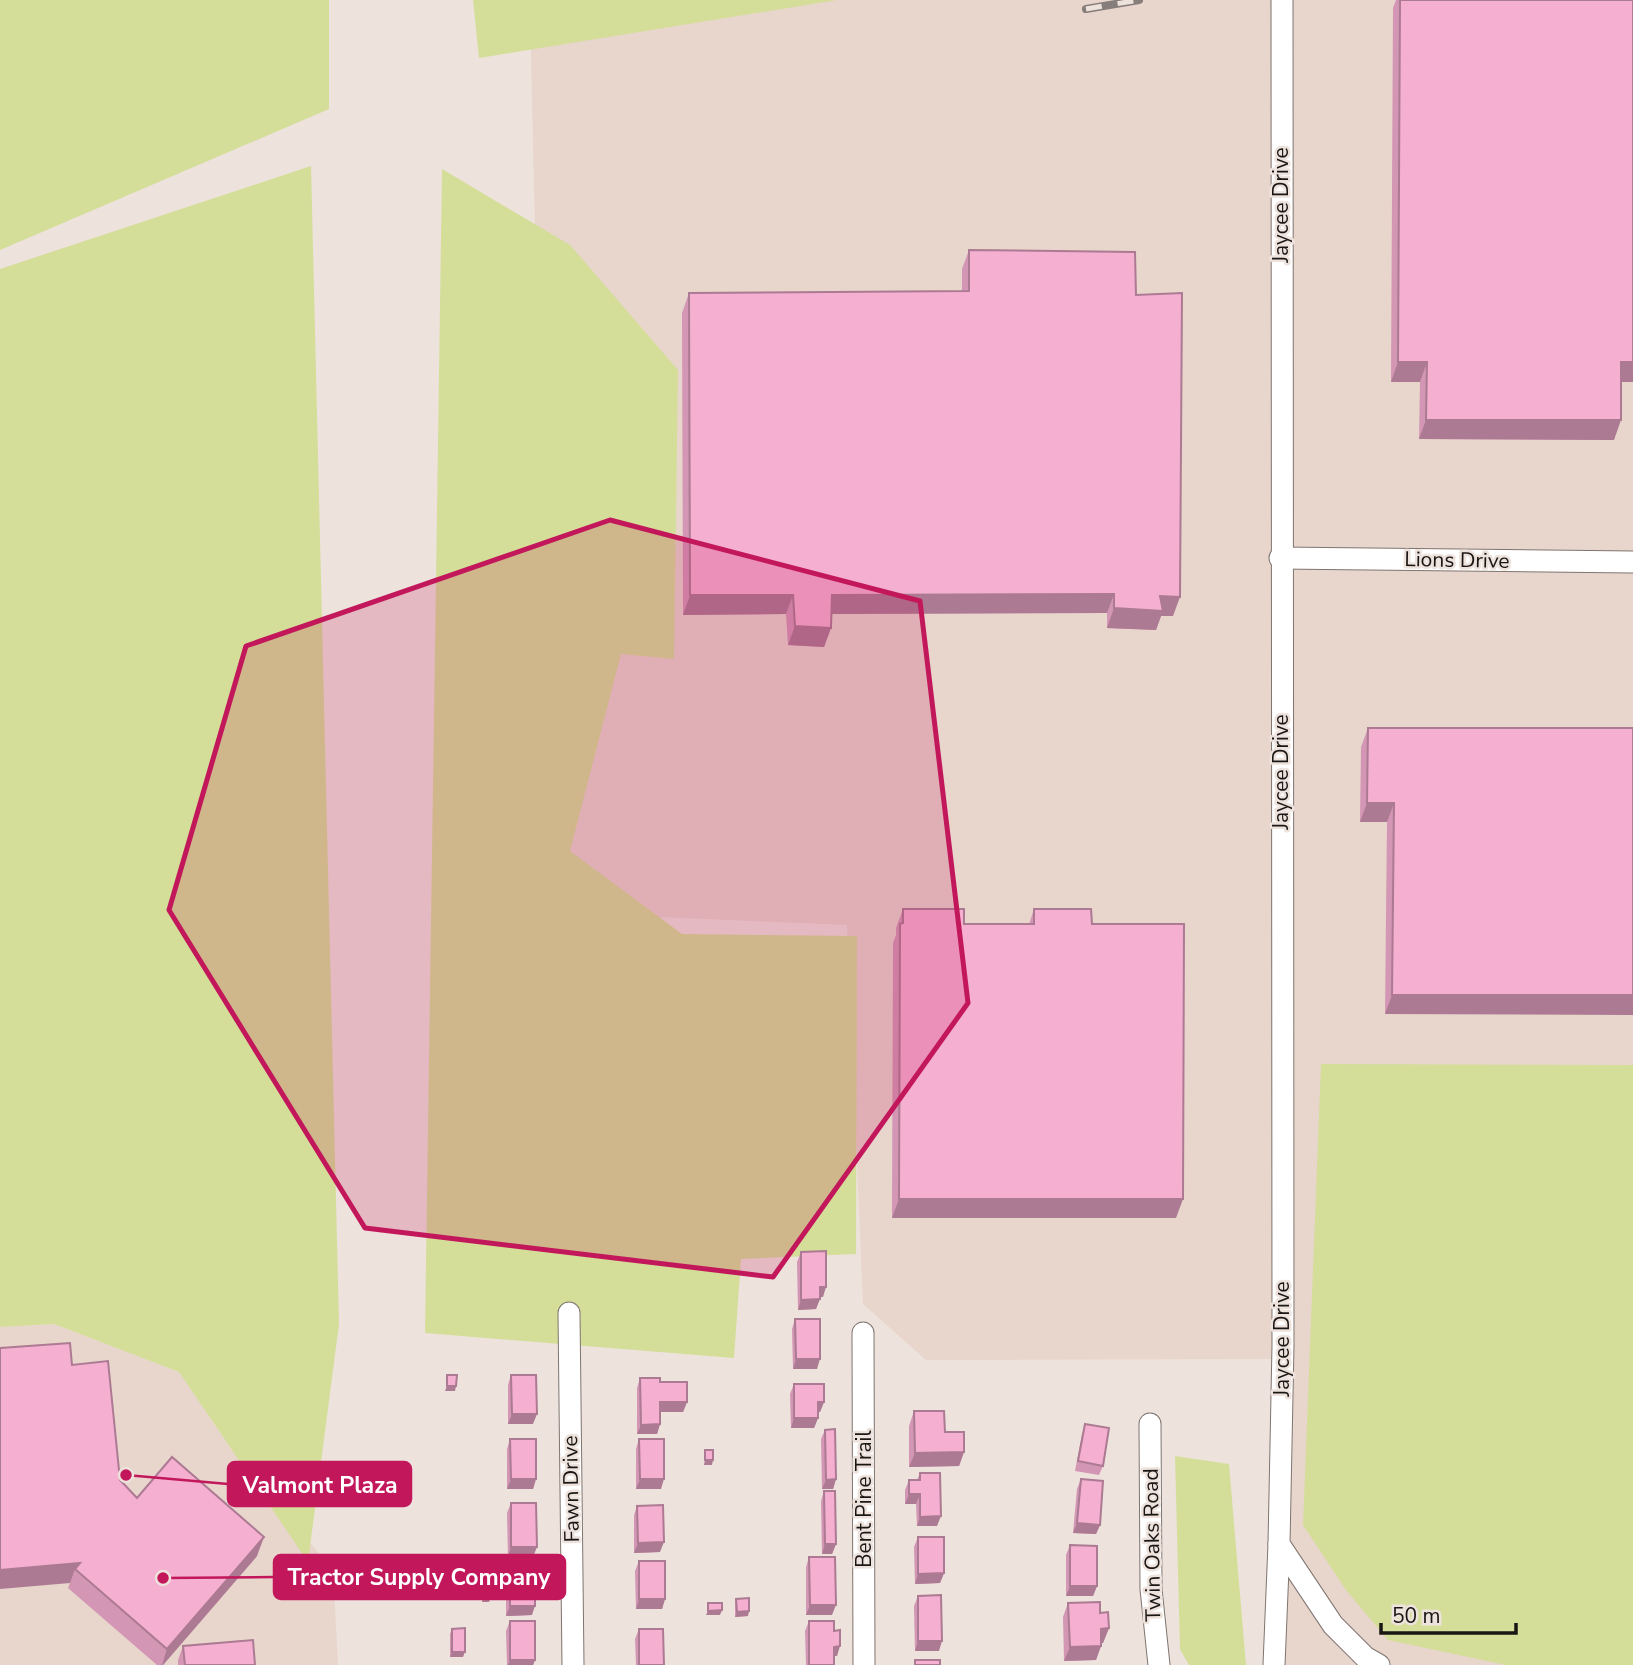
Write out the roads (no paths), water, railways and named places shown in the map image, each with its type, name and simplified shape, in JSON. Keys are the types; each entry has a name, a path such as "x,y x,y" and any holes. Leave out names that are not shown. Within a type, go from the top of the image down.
{"street":[{"name":"Jaycee Drive","path":"1274,1665 1283,1345 1280,558 1282,0"},
{"name":"Lions Drive","path":"1280,558 1633,562"},
{"name":"Fawn Drive","path":"569,1313 573,1665"},
{"name":"Bent Pine Trail","path":"863,1333 864,1665"},
{"name":"Twin Oaks Road","path":"1150,1424 1151,1589 1160,1665"},
{"path":"1279,1544 1333,1625 1364,1657 1379,1665"}],"railway":[{"path":"1086,9 1139,0"}],"place":[{"name":"Valmont Plaza","path":"126,1475"},
{"name":"Tractor Supply Company","path":"163,1578"}]}
